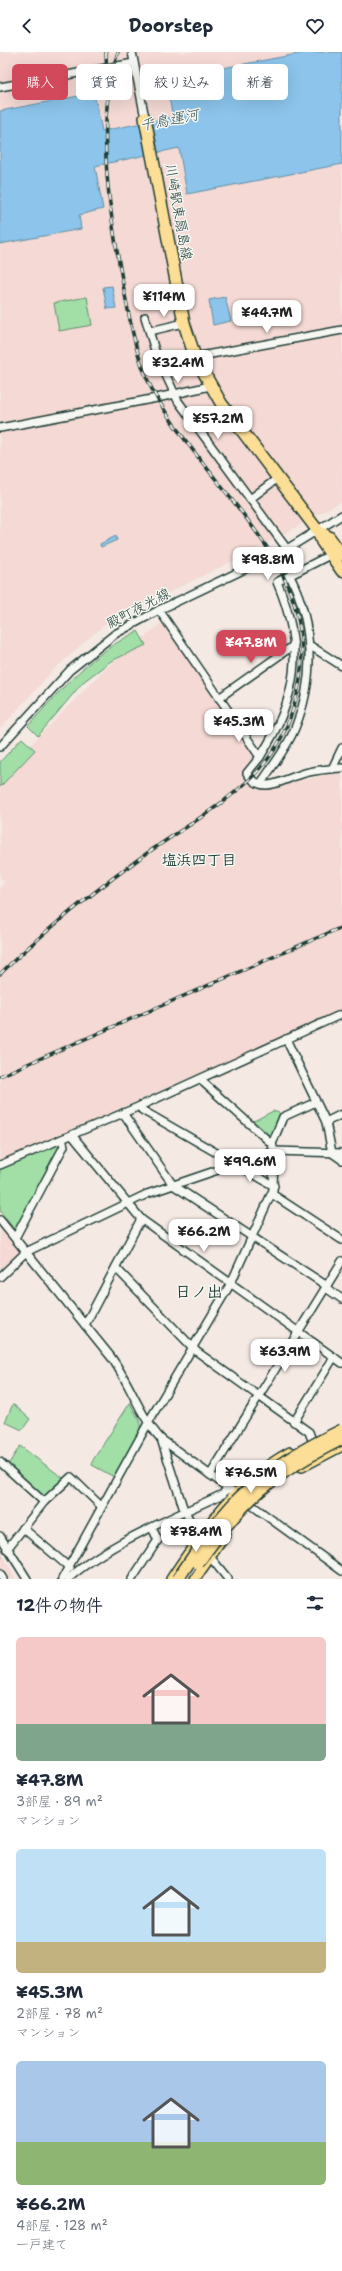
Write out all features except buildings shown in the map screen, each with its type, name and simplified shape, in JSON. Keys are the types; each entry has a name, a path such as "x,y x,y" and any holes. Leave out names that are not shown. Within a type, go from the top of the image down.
{"highway":[{"name":"川崎駅東扇島線","path":"145,118 184,323 195,357 210,386 318,531 330,554 342,571"},
{"name":"川崎駅東扇島線","path":"318,531 329,537 342,555"},
{"path":"178,1579 214,1527 244,1493 282,1463 342,1430"},
{"path":"187,1579 226,1525 249,1499 294,1465 342,1439"}],"main road":[{"path":"171,1579 231,1491 271,1464 312,1440 342,1425"},
{"path":"195,1579 210,1557 251,1505 283,1478 342,1446"}],"street":[{"name":"川崎駅東扇島線","path":"132,52 145,118"},
{"path":"0,88 134,63"},
{"path":"145,317 156,354 178,401 287,549"},
{"path":"150,331 184,323"},
{"path":"195,357 342,330"},
{"path":"0,428 210,386"},
{"path":"250,499 278,478"},
{"name":"殿町夜光線","path":"0,747 85,657 115,634 159,610 287,549 342,515"},
{"path":"330,554 277,582 290,616 294,645 293,677 287,706 275,733 260,757 247,773 251,778 265,786 280,783 299,775 342,768"},
{"path":"260,783 288,742 299,715 305,692 309,645 305,614 300,594 290,576"},
{"path":"159,610 260,757"},
{"path":"219,698 294,645"},
{"path":"309,645 342,666"},
{"path":"332,769 342,748"},
{"path":"0,1164 202,1079 342,1014"},
{"path":"286,1039 326,1122 332,1153 342,1160"},
{"path":"62,1579 148,1423 231,1283 272,1194 274,1186 274,1151 272,1144 204,1083 202,1079"},
{"path":"272,1144 283,1117 316,1102"},
{"path":"140,1106 142,1110 274,1186"},
{"path":"124,1113 173,1186 252,1236 327,1287 342,1299"},
{"path":"326,1122 342,1114"},
{"path":"72,1135 141,1219 342,1363"},
{"path":"15,1238 64,1146 62,1139"},
{"path":"0,1277 26,1252 129,1203 173,1186 274,1151 342,1153"},
{"path":"272,1194 342,1240"},
{"path":"85,1325 141,1219"},
{"path":"0,1220 121,1370 148,1423 161,1439 342,1572"},
{"path":"210,1475 342,1261"},
{"path":"116,1268 192,1348 309,1432 312,1440"},
{"path":"294,1422 334,1357"},
{"path":"161,1439 186,1512 198,1538 210,1557 228,1579"},
{"path":"0,1462 44,1502"},
{"path":"7,1549 44,1502 71,1477 101,1506"},
{"path":"23,1528 68,1566 72,1577 92,1561 152,1528 231,1491"},
{"path":"132,1579 158,1540 152,1528"},
{"path":"0,1536 27,1579"},
{"path":"0,1574 3,1579"}],"shaded area":[{"path":"0,52 308,52 244,64 232,64 232,66 224,68 224,64 140,64 140,100 169,100 173,117 101,131 95,100 132,100 132,64 76,64 76,96 68,98 68,64 12,64 12,100 57,100 0,111"},
{"path":"179,148 187,194 342,164 342,501 263,546 105,624 52,671 0,729 0,244 81,229 79,215 102,209 95,166"},
{"path":"163,622 255,756 245,768 244,775 254,783 266,788 342,772 342,1011 0,1161 0,888 5,881 0,877 0,776 106,668"},
{"path":"0,1229 20,1252 0,1270"},
{"path":"3,1555 15,1579 6,1579 0,1568 0,1556"}],"green space":[{"path":"87,297 92,325 59,331 54,303"},
{"path":"138,631 146,645 111,661 83,682 38,736 28,726 78,672 106,650"},
{"path":"22,738 35,750 0,787 0,762"},
{"path":"273,1111 282,1114 271,1139 252,1122"},
{"path":"60,1143 61,1146 17,1229 14,1229 0,1211 0,1169"},
{"path":"130,1403 140,1421 140,1430 116,1478 92,1465 93,1460"},
{"path":"13,1404 30,1419 22,1430 5,1422"},
{"path":"20,1446 63,1478 45,1499 8,1465"}],"water":[{"name":"千鳥運河","path":"308,52 342,52 342,164 187,194 179,148 95,166 103,209 79,215 81,229 0,244 0,111 57,100 68,100 68,98 76,96 76,100 95,100 102,131 173,117 169,100 224,100 224,68 232,66 232,100 288,100 288,64 244,64"},
{"path":"112,286 116,308 107,309 103,287"},
{"path":"225,297 231,321 213,325 209,300"},
{"path":"116,536 117,540 101,547 100,544"}],"railway":[{"path":"106,52 106,64"},
{"path":"0,974 64,917 98,890 147,853 222,802 250,779 265,763 287,726 299,684 301,640 298,618 292,597 278,565 250,523 185,440 157,398 150,386 136,348 114,236 107,173 107,111 111,81 118,52"},
{"path":"0,1076 342,927"}],"district":[{"name":"塩浜四丁目","path":"199,860"},
{"name":"日ノ出","path":"199,1291"}]}
